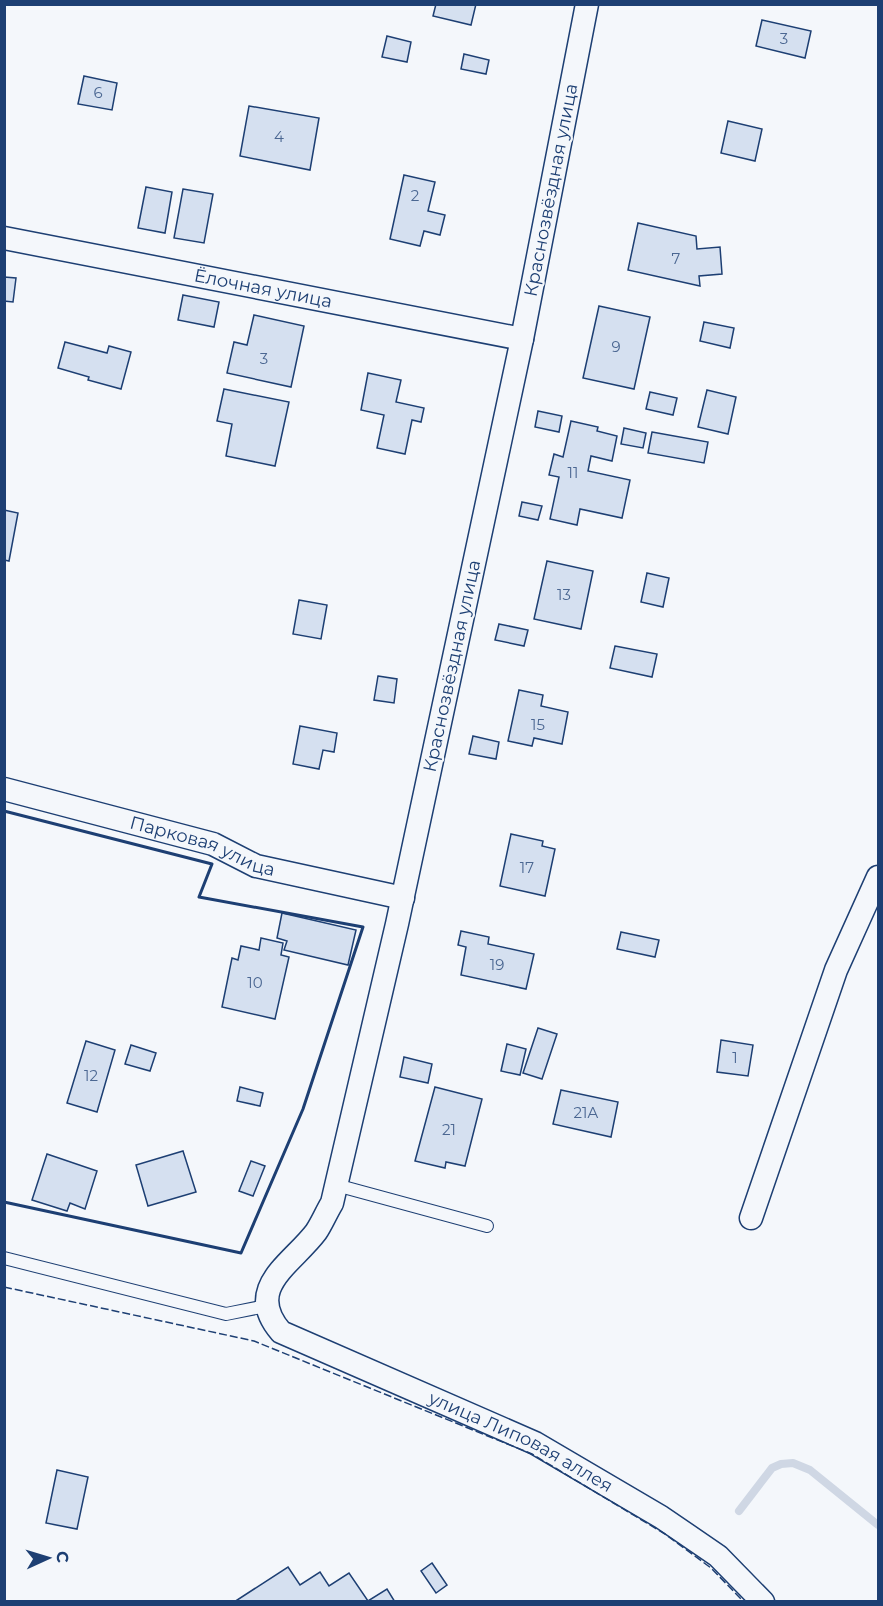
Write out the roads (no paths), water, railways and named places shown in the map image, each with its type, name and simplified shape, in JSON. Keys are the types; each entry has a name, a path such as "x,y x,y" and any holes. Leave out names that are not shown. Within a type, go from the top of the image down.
{"street":[{"name":"Краснозвёздная улица","path":"266,1306 271,1283 315,1232 332,1203 403,898 522,339 587,4"},
{"name":"Ёлочная улица","path":"4,238 522,339"},
{"name":"Парковая улица","path":"4,789 213,844 256,866 403,898"},
{"path":"751,1218 836,970 879,877"},
{"name":"улица Липовая аллея","path":"266,1306 272,1321 281,1332 535,1443 661,1517 718,1556 763,1602"}],"lane":[{"path":"336,1185 487,1226"},
{"path":"4,1258 226,1314 266,1306"}],"waterway":[{"path":"739,1511 772,1468 781,1464 793,1463 810,1470 878,1525"}]}
